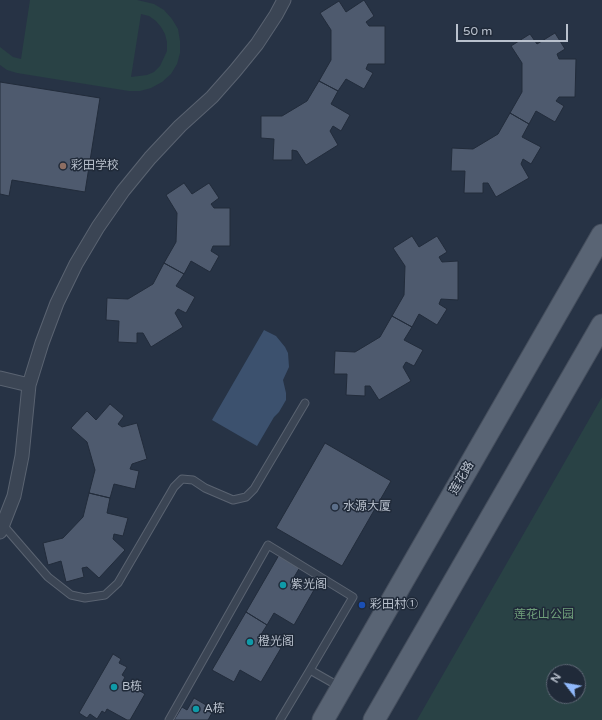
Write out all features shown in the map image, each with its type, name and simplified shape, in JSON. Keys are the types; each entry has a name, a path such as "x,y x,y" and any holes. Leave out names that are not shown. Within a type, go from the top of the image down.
{"main road":[{"name":"莲花路","path":"323,720 602,235"},
{"path":"374,720 602,325"}],"street":[{"path":"2,529 14,496 22,456 29,385 57,303 76,264 98,227 123,191 150,158 180,126 212,97 235,72 257,44 276,16 284,0"},
{"path":"0,378 29,385"}],"lane":[{"path":"2,529 48,577 71,595 85,598 105,595 118,583 174,487 182,479 192,480 205,488 233,500 246,497 254,489 305,403"},
{"path":"169,720 268,545 353,597 280,720"},
{"path":"310,670 341,688"}],"green space":[{"path":"30,0 137,0 154,4 164,10 172,19 178,29 180,41 180,53 177,64 171,74 162,82 151,88 140,91 129,91 17,73 7,70 0,65 0,47 13,57 21,59","holes":["141,14 149,16 156,21 165,34 167,51 160,66 154,72 147,75 131,77"]},
{"name":"莲花山公园","path":"602,397 602,720 417,720"}],"water":[{"path":"264,330 276,336 285,347 288,353 289,367 283,380 286,400 257,446 212,420"}],"building":[{"path":"364,0 374,16 366,22 369,26 385,26 385,64 368,64 366,69 373,73 364,89 346,79 338,91 319,81 331,60 331,30 320,13 339,1 346,12"},
{"path":"555,33 565,49 557,54 559,59 576,59 575,97 559,97 556,101 564,106 555,122 536,111 529,124 510,113 522,92 522,63 511,46 530,34 537,44"},
{"path":"319,81 338,91 331,104 350,115 341,131 333,126 330,131 338,145 306,165 297,151 292,150 292,160 273,160 274,139 261,138 261,116 282,116 307,101"},
{"path":"0,82 100,98 85,192 12,180 9,196 0,194"},
{"path":"510,113 529,124 522,137 541,147 531,164 523,159 521,164 529,178 496,197 488,183 483,183 483,193 464,193 465,171 451,171 452,148 473,149 498,134"},
{"path":"184,183 192,194 209,183 219,198 211,204 214,208 230,208 230,246 213,246 211,251 219,256 210,272 191,261 184,274 164,263 176,242 177,213 166,195"},
{"path":"412,236 419,247 437,236 447,252 439,257 442,262 458,261 458,300 441,299 439,304 447,309 437,325 419,314 412,327 392,316 404,295 405,266 393,248"},
{"path":"164,263 184,274 176,286 195,297 186,313 178,309 175,313 183,327 151,347 143,333 137,333 137,343 118,342 119,321 106,320 107,298 128,299 153,284"},
{"path":"392,316 412,327 404,340 423,350 414,366 406,362 403,367 411,381 379,400 370,386 365,386 365,396 346,395 347,374 334,374 335,351 355,352 380,337"},
{"path":"110,404 124,416 118,424 122,427 137,423 147,459 132,464 130,469 139,471 135,489 114,484 110,498 89,493 95,470 87,442 71,428 87,411 96,420"},
{"name":"水源大厦","path":"325,443 391,481 342,566 276,528"},
{"path":"89,493 110,498 107,513 128,518 123,536 114,534 113,539 125,550 99,578 87,567 82,568 84,577 66,582 61,561 48,565 43,543 63,538 83,517"},
{"name":"紫光阁","path":"279,555 300,567 293,579 314,590 294,625 274,613 267,625 246,612"},
{"name":"橙光阁","path":"246,612 267,625 260,636 281,648 261,682 240,670 234,682 212,670"},
{"name":"B栋","path":"113,654 121,659 119,663 127,667 122,675 125,677 123,681 145,694 130,720 127,720 107,709 105,713 102,711 97,719 90,714 87,718 79,713"},
{"name":"A栋","path":"194,698 206,705 204,709 212,713 208,720 174,720 182,707 187,710"}],"place":[{"name":"彩田学校","path":"63,166"},
{"name":"水源大厦","path":"335,507"},
{"name":"紫光阁","path":"283,585"},
{"name":"彩田村①","path":"362,605"},
{"name":"橙光阁","path":"250,642"},
{"name":"B栋","path":"114,687"},
{"name":"A栋","path":"196,709"}]}
